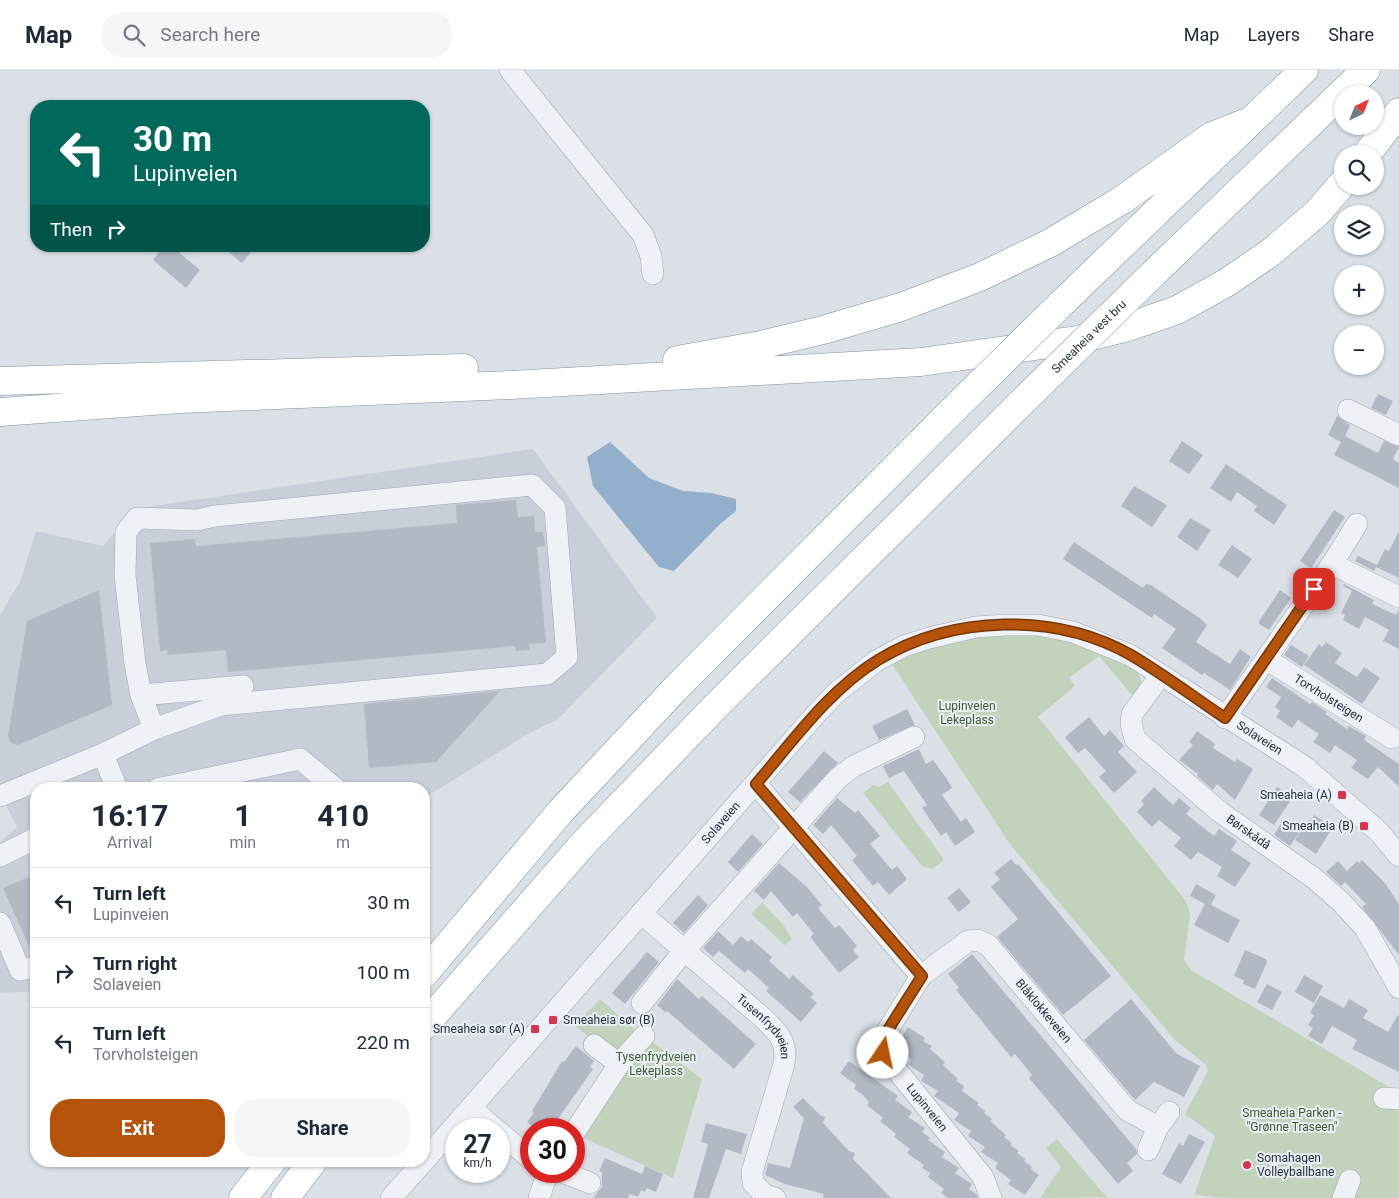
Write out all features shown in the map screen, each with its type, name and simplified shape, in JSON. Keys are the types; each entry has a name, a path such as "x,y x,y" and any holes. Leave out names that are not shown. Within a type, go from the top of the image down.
{"highway":[{"path":"430,967 560,812 668,696 1064,300 1304,70"},
{"name":"Smeaheia vest bru","path":"430,1019 618,808 712,710 1021,403 1366,70"},
{"path":"1375,145 1399,112"},
{"path":"0,412 687,367 901,307 980,277 1050,243 1122,200 1212,136 1250,121"},
{"path":"0,381 520,366 687,367 921,362 1077,340 1128,327 1177,310 1226,283 1270,253 1317,213 1334,193"},
{"path":"242,1198 267,1167"},
{"path":"285,1198 309,1167"},
{"path":"299,1198 310,1167"}],"street":[{"path":"510,70 643,235 651,256 653,274"},
{"path":"1348,410 1399,435"},
{"path":"34,782 103,754 154,729 221,705 548,674 567,657 555,508 532,485 216,516 197,520 137,518 126,532 125,575 135,664 141,695 154,729"},
{"path":"1225,718 1332,564 1357,524"},
{"path":"1332,564 1399,597"},
{"name":"Solaveien","path":"430,1154 836,693 876,661 904,646 950,632 1005,625 1038,625 1073,632 1130,655 1225,718 1305,767 1360,815 1399,856"},
{"name":"Torvholsteigen","path":"1266,659 1392,738"},
{"name":"Børskådå","path":"1161,675 1132,714 1131,724 1135,739 1220,812 1315,878 1341,902 1365,928 1399,988"},
{"path":"141,695 243,686"},
{"path":"642,1003 683,952 838,778 854,766 914,737"},
{"path":"103,754 113,782"},
{"path":"190,782 300,759 328,782"},
{"path":"0,796 30,784"},
{"path":"756,784 922,976"},
{"path":"0,856 30,841"},
{"name":"Tusenfrydveien","path":"641,913 683,952 763,1018 779,1033 784,1041 786,1055 784,1064 752,1172 753,1183 765,1195 775,1198"},
{"path":"0,923 20,970 30,968"},
{"name":"Blåklokkeveien","path":"922,976 968,941 978,940 988,945 1127,1110 1164,1119 1148,1150"},
{"name":"Lupinveien","path":"922,976 886,1033 882,1043 883,1053 983,1177 991,1198"},
{"path":"584,1118 619,1064 644,1036"},
{"path":"594,1045 619,1064"},
{"path":"471,1108 482,1118"},
{"path":"510,1141 520,1150"},
{"name":"Solaveien","path":"392,1198 419,1167"},
{"path":"585,1181 590,1183"},
{"path":"539,1198 544,1183"}],"shaded area":[{"path":"533,449 657,618 557,720 533,731 430,794 430,782 30,782 30,991 0,993 0,842 17,827 0,794 0,615 20,582 36,531 103,546 134,509"}],"green space":[{"name":"Smeaheia Parken - \"Grønne Traseen\"","path":"992,634 1047,636 1082,644 1138,672 1142,683 1137,694 1131,694 1099,656 1069,678 1075,686 1038,717 1186,901 1190,914 1184,959 1191,970 1399,1093 1399,1198 1228,1198 1194,1195 1215,1136 1185,1114 1208,1071 1206,1065 1174,1039 1009,843 892,664 933,646"},
{"path":"888,782 944,860 932,869 922,866 863,793 873,785 879,787"},
{"path":"762,902 784,926 792,939 785,945 751,914"},
{"path":"600,999 640,1035 629,1048 622,1051 608,1049 575,1026"},
{"name":"Tysenfrydveien Lekeplass","path":"647,1038 702,1079 673,1178 585,1139 585,1127"},
{"path":"1057,1139 1108,1197 1040,1198 1061,1167 1046,1148"}],"water":[{"path":"610,442 649,478 683,491 711,493 736,499 736,511 719,525 674,571 659,567 593,486 587,457"}],"building":[{"path":"159,252 178,252 200,270 186,288 153,260"},
{"path":"228,252 251,252 242,263"},
{"path":"1378,394 1393,401 1386,415 1371,408"},
{"path":"1337,416 1350,425 1345,436 1378,453 1384,441 1399,447 1393,459 1399,463 1399,488 1334,455 1341,442 1328,435"},
{"path":"1182,441 1203,455 1189,474 1169,461"},
{"path":"1226,464 1287,505 1274,525 1254,511 1257,506 1237,492 1231,502 1210,488"},
{"path":"1134,486 1167,505 1152,527 1121,506"},
{"path":"516,500 518,517 534,516 535,532 543,532 545,546 537,547 546,643 529,644 530,650 516,651 515,646 228,672 226,650 168,655 167,650 160,651 150,543 195,539 196,546 457,523 456,505"},
{"path":"1334,510 1345,517 1311,568 1300,561"},
{"path":"1190,518 1211,530 1197,551 1177,537"},
{"path":"1399,531 1399,578 1376,567 1385,549 1389,551"},
{"path":"1074,542 1143,588 1146,584 1151,585 1201,619 1207,625 1196,642 1230,664 1240,649 1251,657 1230,690 1204,673 1202,675 1162,648 1176,629 1154,614 1152,618 1063,559"},
{"path":"1232,545 1252,559 1238,578 1218,565"},
{"path":"1358,556 1377,565 1374,571 1355,561"},
{"path":"1344,584 1374,600 1372,604 1396,615 1399,610 1399,649 1383,641 1389,630 1365,617 1359,629 1343,620 1345,615 1341,613 1352,591 1343,586"},
{"path":"99,590 112,705 18,745 11,743 8,736 27,621"},
{"path":"1280,590 1291,598 1269,630 1258,623"},
{"path":"1326,642 1342,653 1335,663 1357,677 1364,667 1380,678 1362,704 1304,665 1319,644 1322,647"},
{"path":"1291,645 1309,656 1302,667 1284,655"},
{"path":"1272,678 1310,704 1312,702 1327,712 1325,714 1347,729 1349,726 1366,736 1364,740 1399,764 1399,787 1378,767 1368,779 1351,768 1357,760 1335,745 1330,753 1313,742 1319,734 1298,720 1292,728 1276,717 1280,711 1275,707 1281,697 1266,687"},
{"path":"500,691 436,762 369,768 364,704"},
{"path":"907,709 915,725 879,740 872,726"},
{"path":"1089,717 1104,736 1110,730 1124,746 1118,752 1137,772 1114,793 1099,777 1106,771 1085,748 1078,753 1065,737"},
{"path":"1197,731 1215,744 1213,748 1235,762 1237,759 1253,769 1235,800 1217,784 1213,790 1197,776 1198,774 1179,760 1193,745 1189,742"},
{"path":"919,749 926,764 933,760 952,788 942,795 961,822 966,818 975,832 955,846 946,832 941,836 922,808 927,805 904,771 889,778 883,766"},
{"path":"824,751 838,763 800,802 788,792"},
{"path":"1154,787 1173,805 1179,798 1191,808 1186,814 1214,836 1219,829 1237,841 1231,850 1251,863 1235,887 1217,876 1222,867 1198,852 1191,860 1174,846 1181,838 1159,820 1152,827 1137,812 1144,804 1141,801"},
{"path":"1277,787 1293,797 1274,825 1259,815"},
{"path":"837,798 855,813 858,810 880,836 870,844 892,870 897,866 907,879 889,895 878,882 873,886 852,860 857,856 831,825 823,834 813,825"},
{"path":"1314,815 1333,827 1316,854 1295,840 1308,820 1310,821"},
{"path":"1282,822 1299,833 1290,846 1274,835"},
{"path":"752,834 763,844 738,872 728,862"},
{"path":"1011,859 1016,865 1018,864 1111,976 1063,1015 997,937 1018,919 991,887 1000,879 994,873"},
{"path":"1362,860 1385,883 1399,904 1399,955 1362,907 1366,904 1345,882 1341,886 1326,872 1338,861 1347,871 1357,861 1359,863"},
{"path":"779,863 807,887 822,905 818,908 835,928 839,925 857,946 853,950 859,957 839,973 810,937 814,934 797,913 793,917 771,891 764,900 754,891"},
{"path":"30,877 30,948 3,888"},
{"path":"1196,884 1216,895 1211,905 1240,920 1228,943 1194,925 1205,904 1190,896"},
{"path":"959,888 971,902 959,912 947,898"},
{"path":"698,895 708,905 684,933 673,923"},
{"path":"718,931 733,945 741,936 748,942 751,939 772,957 769,961 789,979 793,975 814,994 810,997 817,1003 801,1022 766,991 769,988 748,969 745,973 719,951 713,957 703,948"},
{"path":"1245,950 1266,959 1267,962 1255,989 1243,984 1244,980 1234,976"},
{"path":"647,952 659,962 625,1004 612,993"},
{"path":"972,954 1136,1149 1137,1154 1127,1163 1133,1171 1118,1184 1029,1078 1032,1075 1015,1054 1011,1057 956,990 959,988 948,974"},
{"path":"1304,975 1323,986 1314,1003 1295,992"},
{"path":"677,979 699,999 702,996 756,1044 734,1069 667,1011 666,1013 657,1005"},
{"path":"1267,984 1282,992 1272,1010 1257,1002"},
{"path":"1320,995 1344,1008 1349,999 1368,1010 1363,1018 1388,1032 1399,1013 1399,1072 1352,1049 1357,1040 1332,1026 1322,1044 1308,1036 1313,1028 1308,1025 1314,1015 1310,1013"},
{"path":"1131,999 1177,1054 1200,1066 1184,1097 1154,1082 1135,1100 1084,1040"},
{"path":"908,1027 925,1038 923,1041 932,1046 930,1049 945,1062 943,1065 958,1079 956,1081 964,1086 962,1091 979,1103 977,1105 992,1119 990,1121 1012,1143 1010,1145 1019,1151 1017,1153 1039,1175 1025,1195 1008,1184 1011,1180 995,1168 998,1163 981,1152 985,1147 968,1136 971,1131 954,1120 959,1113 934,1096 938,1091 921,1081 924,1075 909,1065 911,1059 895,1048"},
{"path":"576,1046 594,1061 590,1067 593,1069 559,1118 530,1118 534,1113 532,1111 562,1061 564,1062"},
{"path":"849,1061 898,1096 895,1100 912,1112 908,1117 925,1128 922,1132 930,1138 928,1140 945,1152 942,1157 959,1168 955,1173 972,1184 969,1189 978,1198 948,1198 941,1193 944,1189 928,1177 930,1173 922,1168 924,1165 907,1153 910,1149 894,1137 896,1134 880,1121 883,1118 867,1105 869,1102 854,1089 856,1085 840,1073"},
{"path":"803,1098 820,1115 825,1117 823,1123 849,1151 855,1153 853,1159 891,1198 823,1198 824,1194 785,1184 765,1175 768,1163 790,1168 804,1118 793,1107"},
{"path":"706,1123 747,1134 741,1154 726,1149 709,1198 693,1198 708,1144 701,1142"},
{"path":"1189,1134 1205,1142 1181,1184 1162,1174 1179,1143 1183,1146"},
{"path":"605,1158 642,1174 645,1166 663,1174 656,1192 646,1188 645,1192 641,1190 638,1197 629,1194 628,1198 593,1198 602,1187 602,1172 599,1171"}],"place":[{"name":"Smeaheia (A)","path":"1342,795"},
{"name":"Smeaheia (B)","path":"1364,826"},
{"name":"Smeaheia sør (B)","path":"553,1020"},
{"name":"Smeaheia sør (A)","path":"535,1029"},
{"name":"Somahagen Volleyballbane","path":"1247,1165"}],"route":[{"path":"883,1053 882,1043 886,1033 922,976 756,784 816,714 836,693 876,661 904,646 950,632 976,627 1038,625 1073,632 1098,640 1130,655 1225,718 1314,589"}],"park label":[{"name":"Lupinveien Lekeplass","path":"967,713"}]}
